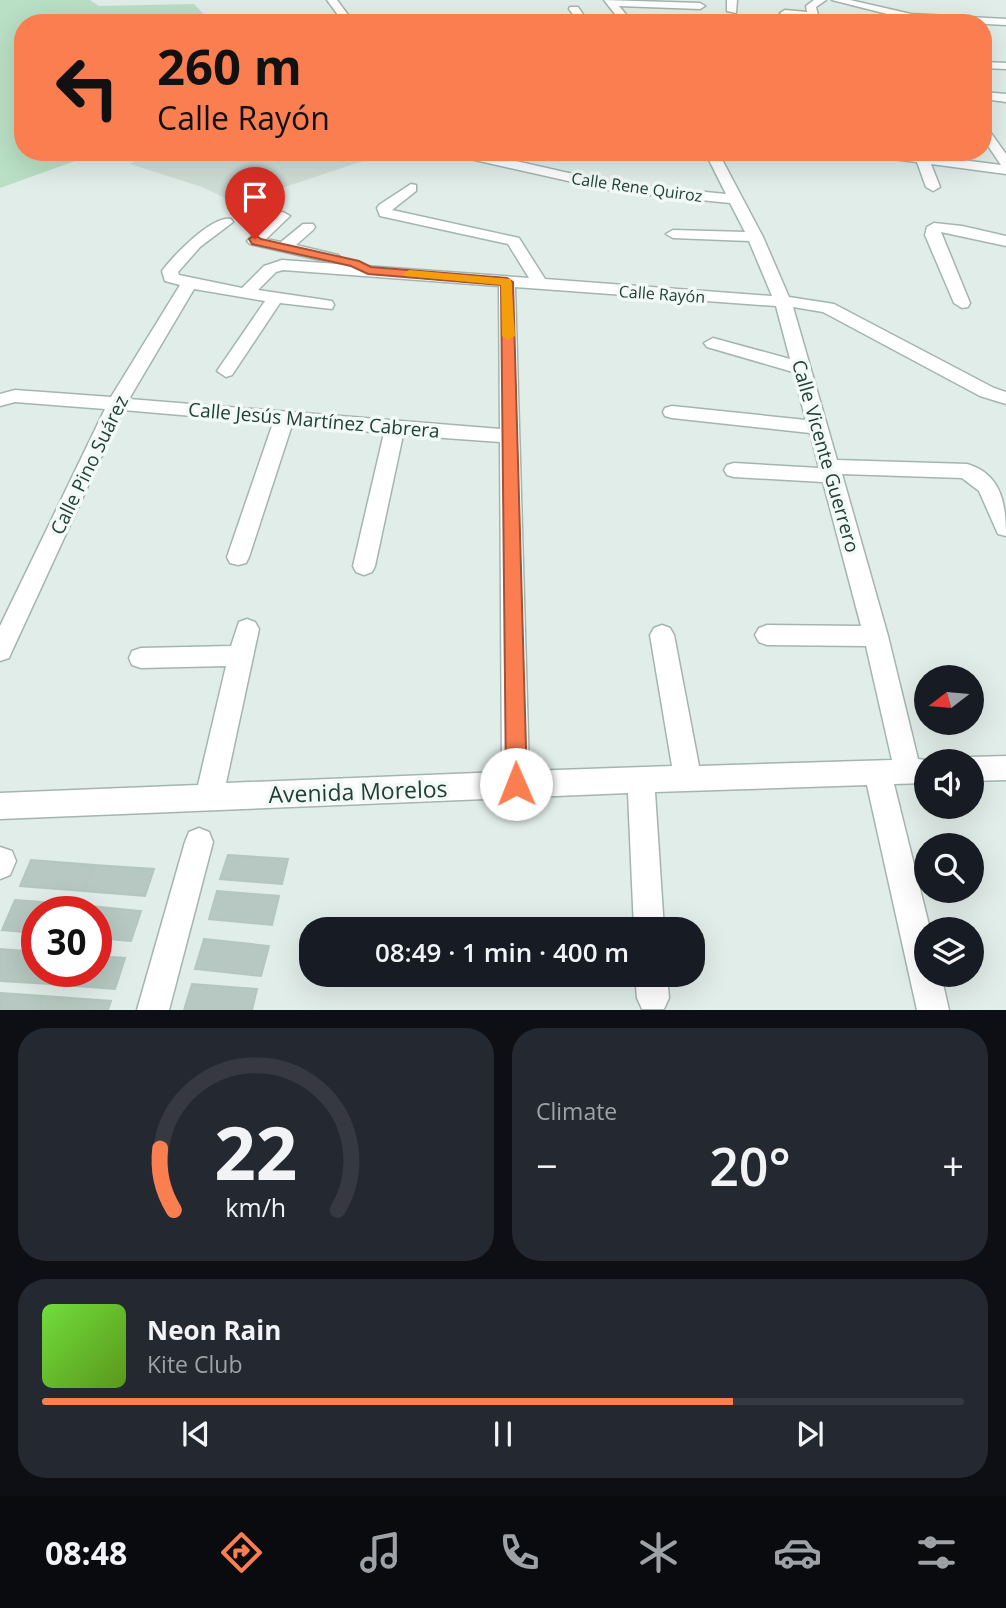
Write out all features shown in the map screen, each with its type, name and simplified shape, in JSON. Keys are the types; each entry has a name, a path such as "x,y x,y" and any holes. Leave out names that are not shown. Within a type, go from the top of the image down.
{"street":[{"path":"331,0 342,14"},
{"path":"813,14 811,6 821,0"},
{"path":"837,0 889,14"},
{"path":"611,1 701,6"},
{"path":"574,9 578,14"},
{"path":"785,13 790,14"},
{"path":"992,143 1006,163"},
{"name":"Calle Rene Quiroz","path":"497,161 613,187 736,199"},
{"name":"Calle Vicente Guerrero","path":"716,161 755,237 783,302 914,761"},
{"path":"923,161 933,187"},
{"path":"937,161 1006,170"},
{"path":"411,188 384,208 385,213 445,228 498,232 517,244 541,285"},
{"name":"Calle Rayón","path":"283,216 255,240 355,264 368,271"},
{"path":"226,222 184,253 169,274 175,280 326,305"},
{"path":"285,247 308,227"},
{"path":"962,303 933,235 934,227 962,230 1006,241"},
{"path":"673,234 755,237"},
{"name":"Calle Rayón","path":"247,292 270,269 278,265 806,303 828,308 987,392 1006,398"},
{"path":"507,282 516,784"},
{"name":"Calle Pino Suárez","path":"0,651 117,403 189,284"},
{"path":"226,371 276,297"},
{"path":"713,343 801,368"},
{"name":"Calle Jesús Martínez Cabrera","path":"0,400 15,396 117,403 395,429 511,436"},
{"path":"673,412 818,428"},
{"path":"238,557 284,419"},
{"path":"364,566 395,429"},
{"path":"734,470 967,471 987,487 1006,528"},
{"path":"209,798 247,629"},
{"path":"662,635 688,779"},
{"path":"767,635 876,635"},
{"path":"141,658 240,656"},
{"path":"984,769 1006,768"},
{"name":"Avenida Morelos","path":"0,806 516,784 914,771"},
{"path":"878,772 933,1010"},
{"path":"641,781 648,917"},
{"path":"153,1010 198,842"}],"shaded area":[{"path":"135,161 363,161 249,199 237,200 130,164"}],"green space":[{"path":"0,0 90,0 99,6 194,4 203,14 14,14 14,161 75,161 0,188"}],"building":[{"path":"228,855 288,859 282,884 220,879"},
{"path":"31,860 94,865 84,891 20,886"},
{"path":"94,865 154,869 145,896 84,891"},
{"path":"217,891 279,896 272,925 209,919"},
{"path":"15,900 21,900 21,932 2,930"},
{"path":"112,908 141,911 131,941 112,939"},
{"path":"204,939 269,946 261,976 195,969"},
{"path":"0,949 21,951 21,982 0,981"},
{"path":"112,957 125,958 115,989 89,987 112,987"},
{"path":"192,984 257,989 252,1010 184,1010"},
{"path":"0,993 44,996 39,1010 0,1010"},
{"path":"44,996 111,1001 108,1010 39,1010"}],"slow traffic":[{"path":"409,274 507,282 508,336"}],"route":[{"path":"255,239 256,242 355,264 368,271 507,282 516,784"}]}
